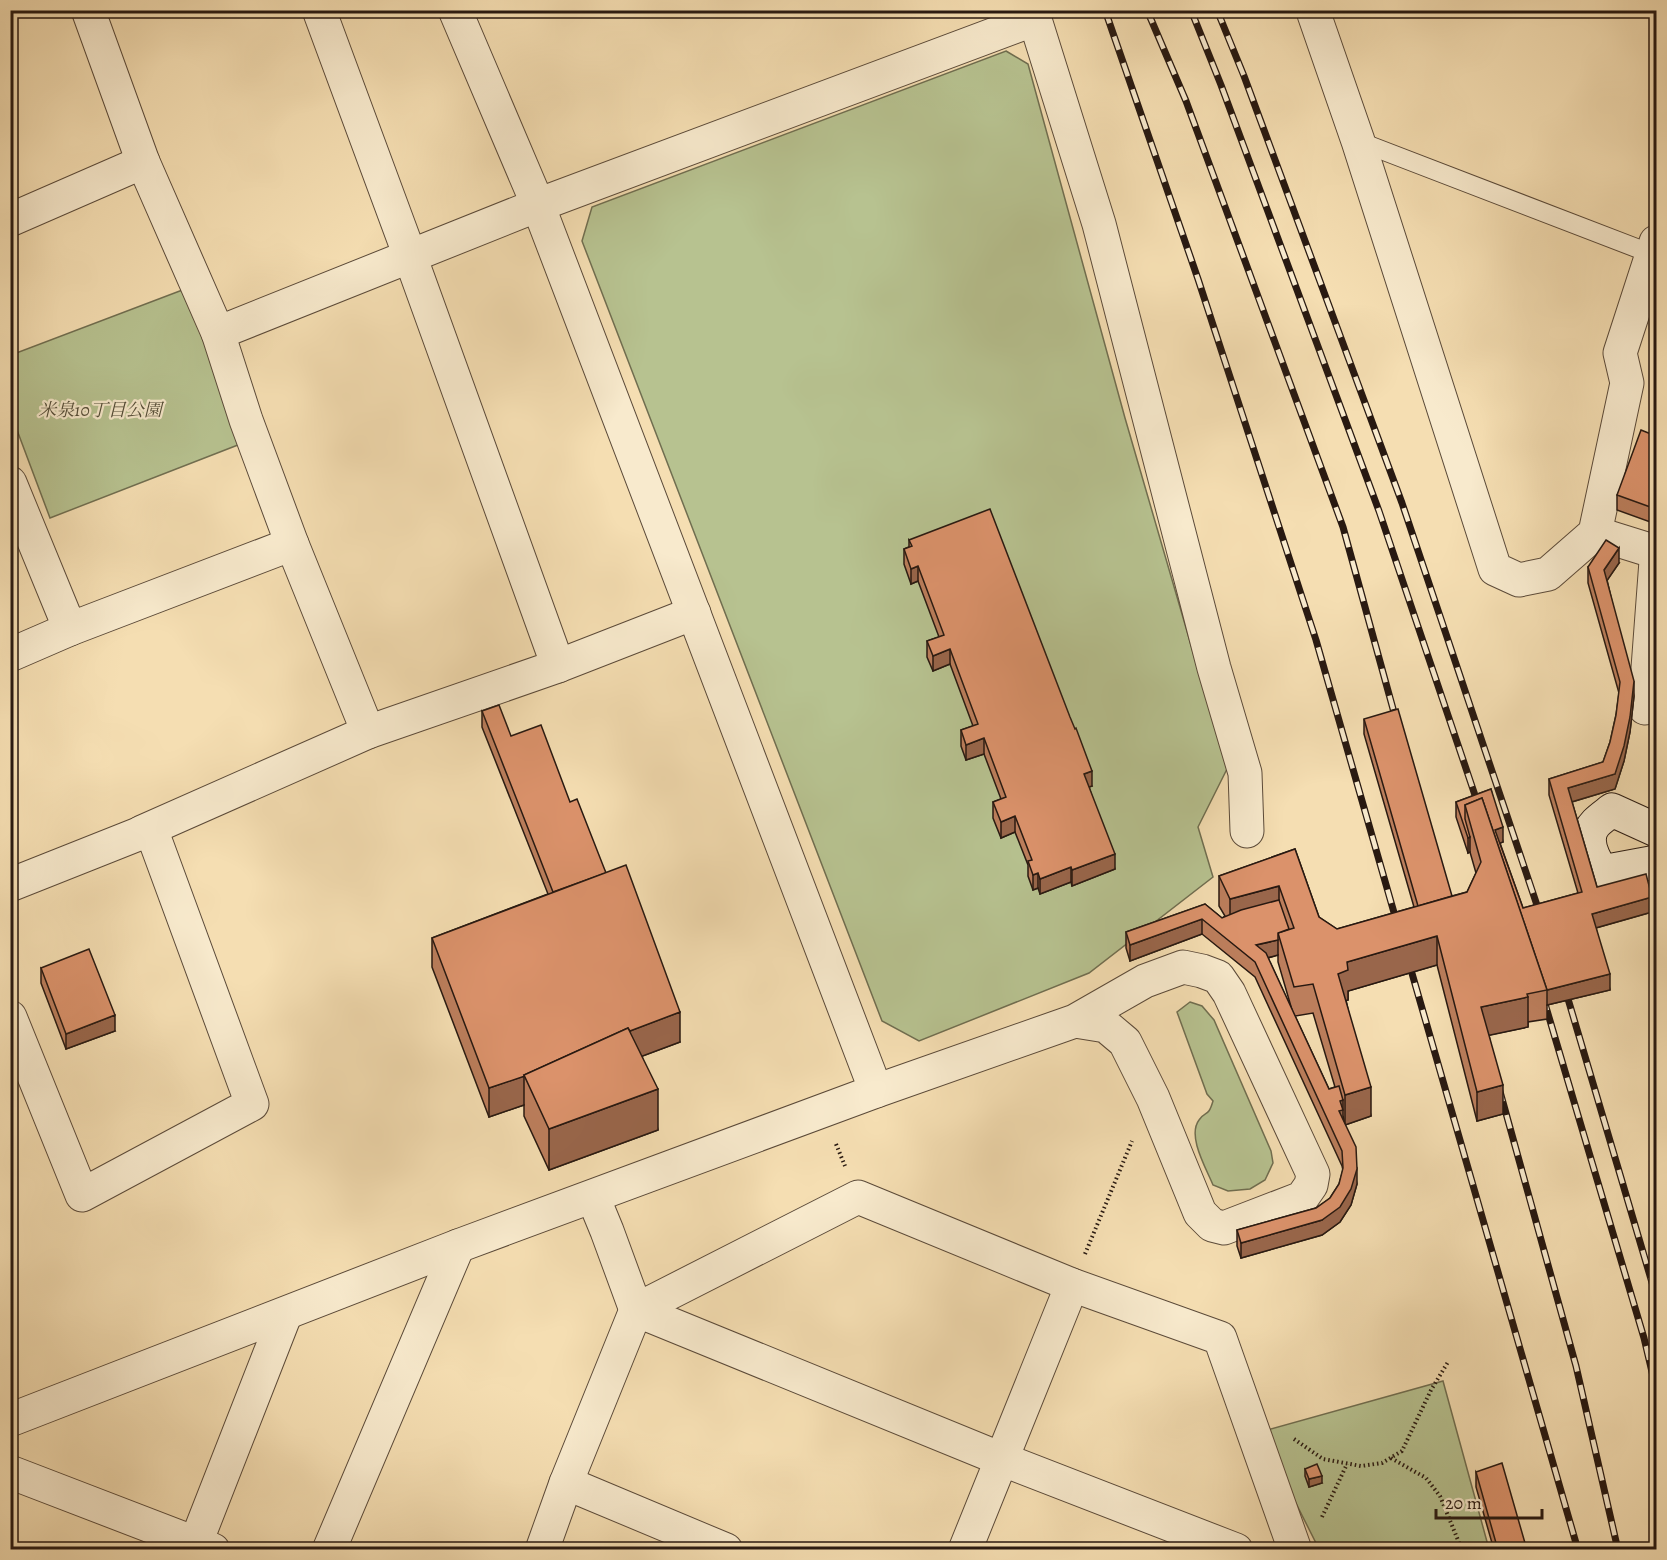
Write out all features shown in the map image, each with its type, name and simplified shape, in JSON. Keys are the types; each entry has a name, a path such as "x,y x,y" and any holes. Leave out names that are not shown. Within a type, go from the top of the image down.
{"street":[{"path":"88,10 142,162 218,333 246,420 292,544 368,732"},
{"path":"319,10 558,666"},
{"path":"455,10 538,205 876,1091"},
{"path":"1314,12 1358,141 1495,569 1519,580 1548,574 1595,533 1627,383 1620,353 1654,248"},
{"path":"218,333 538,205 1033,15 1099,224 1214,668 1245,773 1247,831"},
{"path":"10,220 142,162"},
{"path":"10,483 70,629"},
{"path":"1595,533 1656,552"},
{"path":"10,654 292,544"},
{"path":"1645,708 1656,561"},
{"path":"10,885 142,832 368,732 558,666 694,613"},
{"path":"1656,830 1612,810 1594,824 1589,841 1593,858 1602,872 1656,862"},
{"path":"10,1017 82,1195 252,1104 151,829 142,832"},
{"path":"10,1420 458,1246 876,1091 1075,1021 1144,981 1183,967 1223,987 1309,1169 1295,1193 1231,1209 1202,1196 1149,1052 1075,1021"},
{"path":"592,1197 636,1310 1002,1459 1236,1550"},
{"path":"542,1550 636,1310 858,1197 1072,1285 1220,1338 1295,1550"},
{"path":"329,1550 458,1246"},
{"path":"965,1550 1072,1285"},
{"path":"10,1472 200,1547 285,1315"},
{"path":"566,1484 726,1550"}],"lane":[{"path":"1358,141 1654,248"}],"path":[{"path":"1072,1285 1132,1140"},
{"path":"1291,1437 1323,1459 1361,1466 1382,1463 1402,1451 1431,1390 1448,1362"},
{"path":"1391,1458 1426,1478 1440,1496 1462,1550"},
{"path":"1321,1519 1347,1464"}],"green space":[{"path":"1006,51 1028,64 1125,418 1227,769 1198,827 1213,877 1089,973 919,1041 882,1021 582,241 592,207"},
{"name":"米泉10丁目公園","path":"185,289 243,443 50,518 11,414 11,355"},
{"path":"1190,1002 1202,1006 1214,1020 1271,1151 1273,1163 1265,1180 1250,1189 1228,1191 1213,1185 1196,1143 1196,1127 1201,1117 1210,1110 1213,1101 1207,1094 1177,1012"},
{"path":"1443,1381 1489,1549 1319,1549 1260,1432"}],"building":[{"path":"1641,430 1656,436 1656,498 1653,508 1617,495"},
{"path":"990,509 1092,771 1084,774 1115,854 1040,879 1038,873 1033,875 1028,861 1032,860 1015,816 1001,822 993,802 1006,797 984,738 966,745 961,730 978,724 950,649 933,656 927,641 944,635 918,566 911,569 904,549 912,546 909,540"},
{"path":"1606,540 1619,548 1604,570 1634,681 1630,717 1615,774 1568,788 1597,887 1646,874 1652,897 1592,914 1610,974 1547,990 1482,798 1465,805 1465,819 1470,837 1468,838 1456,802 1491,789 1503,827 1495,830 1523,908 1582,892 1549,779 1603,762 1610,742 1620,682 1588,567"},
{"path":"499,705 511,736 541,725 570,802 577,799 606,873 553,892 482,711"},
{"path":"1398,709 1452,896 1418,906 1364,719"},
{"path":"1482,798 1547,990 1527,994 1528,997 1481,1007 1503,1085 1477,1092 1437,936 1347,962 1348,970 1338,974 1371,1087 1345,1095 1313,984 1294,987 1278,933 1294,928 1279,886 1230,899 1219,876 1295,849 1319,917 1337,929 1467,892 1481,862 1465,805"},
{"path":"626,865 680,1012 630,1031 628,1028 525,1076 489,1088 432,938"},
{"path":"1279,900 1289,929 1278,933 1278,940 1256,945 1266,953 1329,1089 1339,1086 1343,1110 1339,1111 1356,1147 1357,1169 1351,1189 1340,1207 1322,1220 1241,1243 1237,1230 1316,1208 1330,1198 1339,1184 1343,1168 1342,1151 1255,962 1202,919 1130,945 1126,932 1205,904 1222,918 1241,910"},
{"path":"89,949 115,1015 66,1034 41,968"},
{"path":"628,1028 658,1089 549,1129 524,1075"},
{"path":"1502,1463 1527,1550 1498,1550 1476,1472"},
{"path":"1317,1464 1322,1476 1309,1479 1305,1469"}],"railway":[{"path":"1105,10 1198,279 1316,640 1399,930"},
{"path":"1147,10 1186,101 1343,527 1398,727"},
{"path":"1191,10 1379,511 1480,810"},
{"path":"1217,10 1244,76 1402,503 1542,920"},
{"path":"1407,956 1578,1550"},
{"path":"1563,982 1656,1296"},
{"path":"1543,997 1644,1338 1656,1389"},
{"path":"1499,1088 1576,1366 1618,1550"}]}
